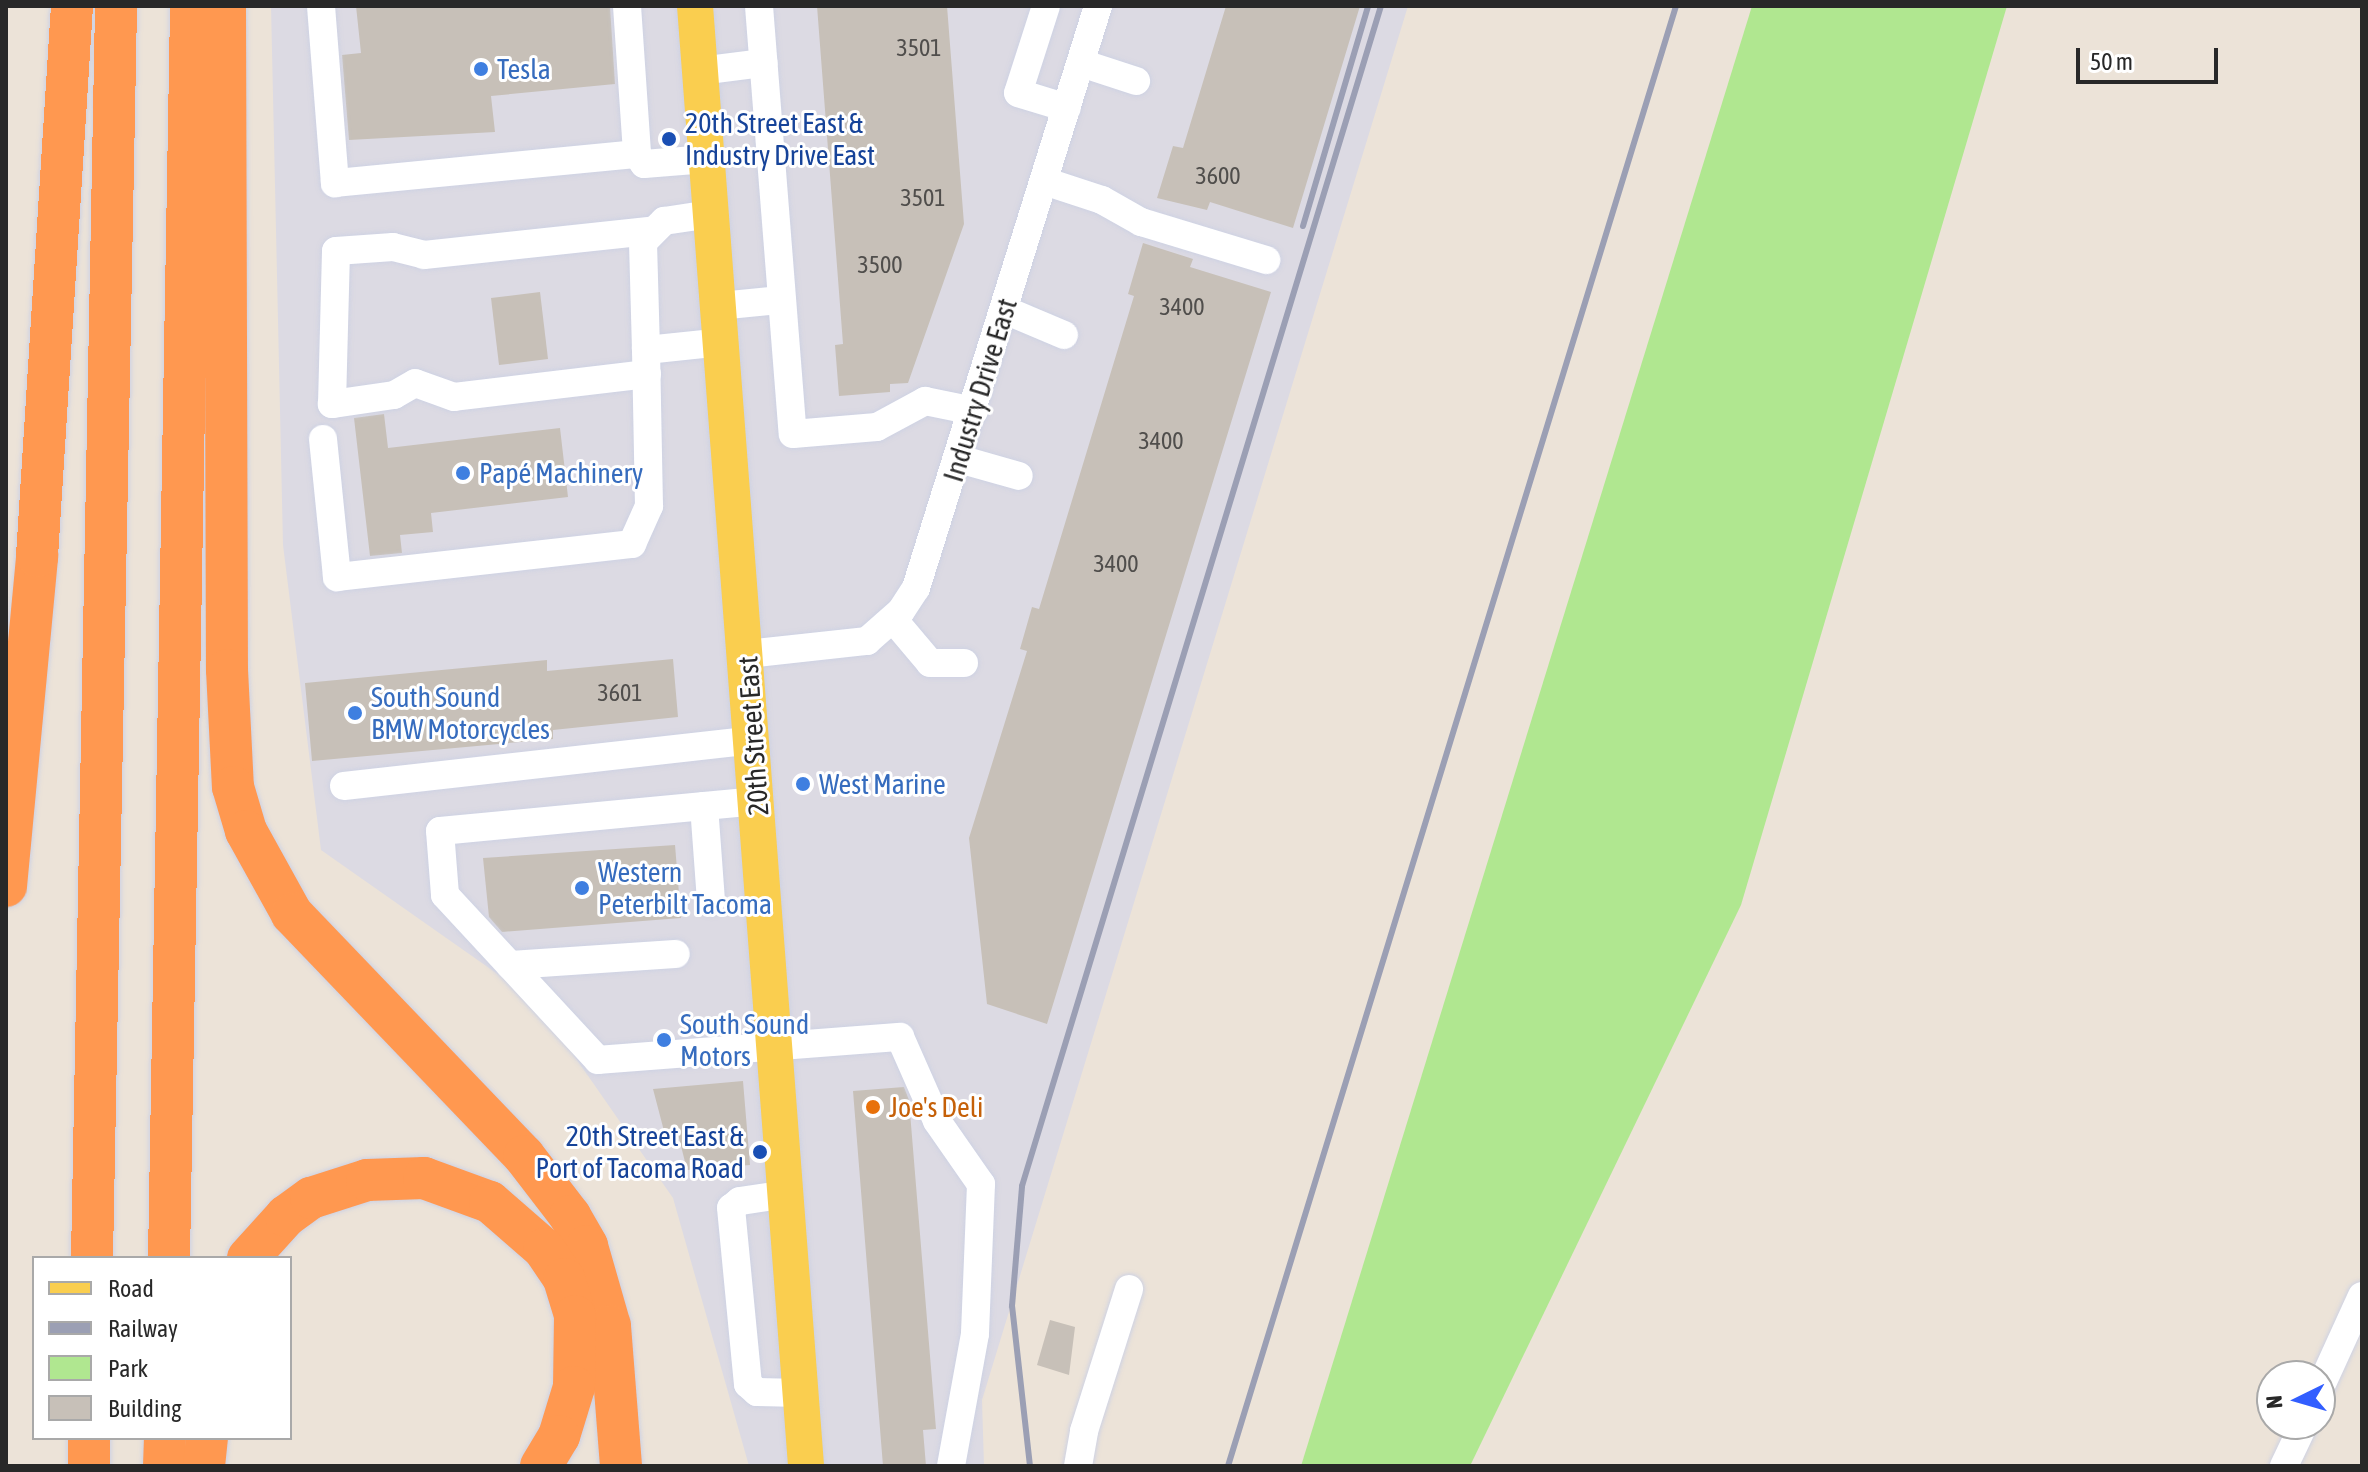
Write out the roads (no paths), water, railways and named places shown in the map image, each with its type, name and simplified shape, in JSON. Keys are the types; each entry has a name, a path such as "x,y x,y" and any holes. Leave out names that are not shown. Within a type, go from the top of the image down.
{"highway":[{"path":"6,886 37,556 72,6"},
{"path":"92,1256 116,6"},
{"path":"169,1256 191,6"},
{"path":"225,6 227,655 233,787 246,831 292,914 524,1156 570,1216 590,1257 610,1326 621,1466"},
{"path":"250,1256 286,1216 322,1193 355,1182 424,1178 490,1202 544,1249 564,1279 575,1316 574,1387 559,1436 541,1466"},
{"path":"89,1440 89,1466"},
{"path":"164,1466 165,1440"},
{"path":"204,1466 207,1440"}],"main road":[{"name":"20th Street East","path":"695,6 719,306 704,344 747,654 806,1466"}],"street":[{"path":"321,6 335,183 637,154"},
{"path":"627,6 637,154 644,164 707,159"},
{"path":"759,6 793,434 877,427 925,401 974,411"},
{"path":"1046,6 1018,93 1067,108"},
{"name":"Industry Drive East","path":"747,654 867,641 893,619 916,588 959,459 1098,6"},
{"path":"700,71 763,63"},
{"path":"1081,63 1136,81"},
{"path":"1044,181 1102,200 1141,222 1266,260"},
{"path":"704,344 646,362 454,397 415,383 394,395 332,404 336,251 393,247 424,255 649,231 664,221 711,214"},
{"path":"323,439 337,577 607,550 632,544 649,506 646,362 639,253 649,231"},
{"path":"719,306 780,300"},
{"path":"1005,310 1064,335"},
{"path":"959,459 1019,476"},
{"path":"893,619 930,663 964,663"},
{"path":"344,786 753,740"},
{"path":"758,801 440,831 445,895 598,1060 777,1049 900,1037 937,1121 981,1184 975,1334 951,1466"},
{"path":"704,806 711,901"},
{"path":"510,965 676,954"},
{"path":"787,1194 740,1201 731,1208 748,1384 757,1392 801,1393"},
{"path":"1078,1466 1084,1431 1129,1289"},
{"path":"2333,1360 2362,1296"},
{"path":"2284,1466 2296,1440"}],"railway":[{"path":"1303,226 1368,6"},
{"path":"1030,1466 1012,1306 1022,1186 1381,6"},
{"path":"1228,1466 1676,6"}],"place":[{"name":"Tesla","path":"481,69"},
{"name":"20th Street East & Industry Drive East","path":"669,139"},
{"name":"Papé Machinery","path":"463,473"},
{"name":"South Sound BMW Motorcycles","path":"355,713"},
{"name":"West Marine","path":"803,784"},
{"name":"Western Peterbilt Tacoma","path":"582,888"},
{"name":"South Sound Motors","path":"664,1040"},
{"name":"Joe's Deli","path":"873,1107"},
{"name":"20th Street East & Port of Tacoma Road","path":"760,1152"}]}
